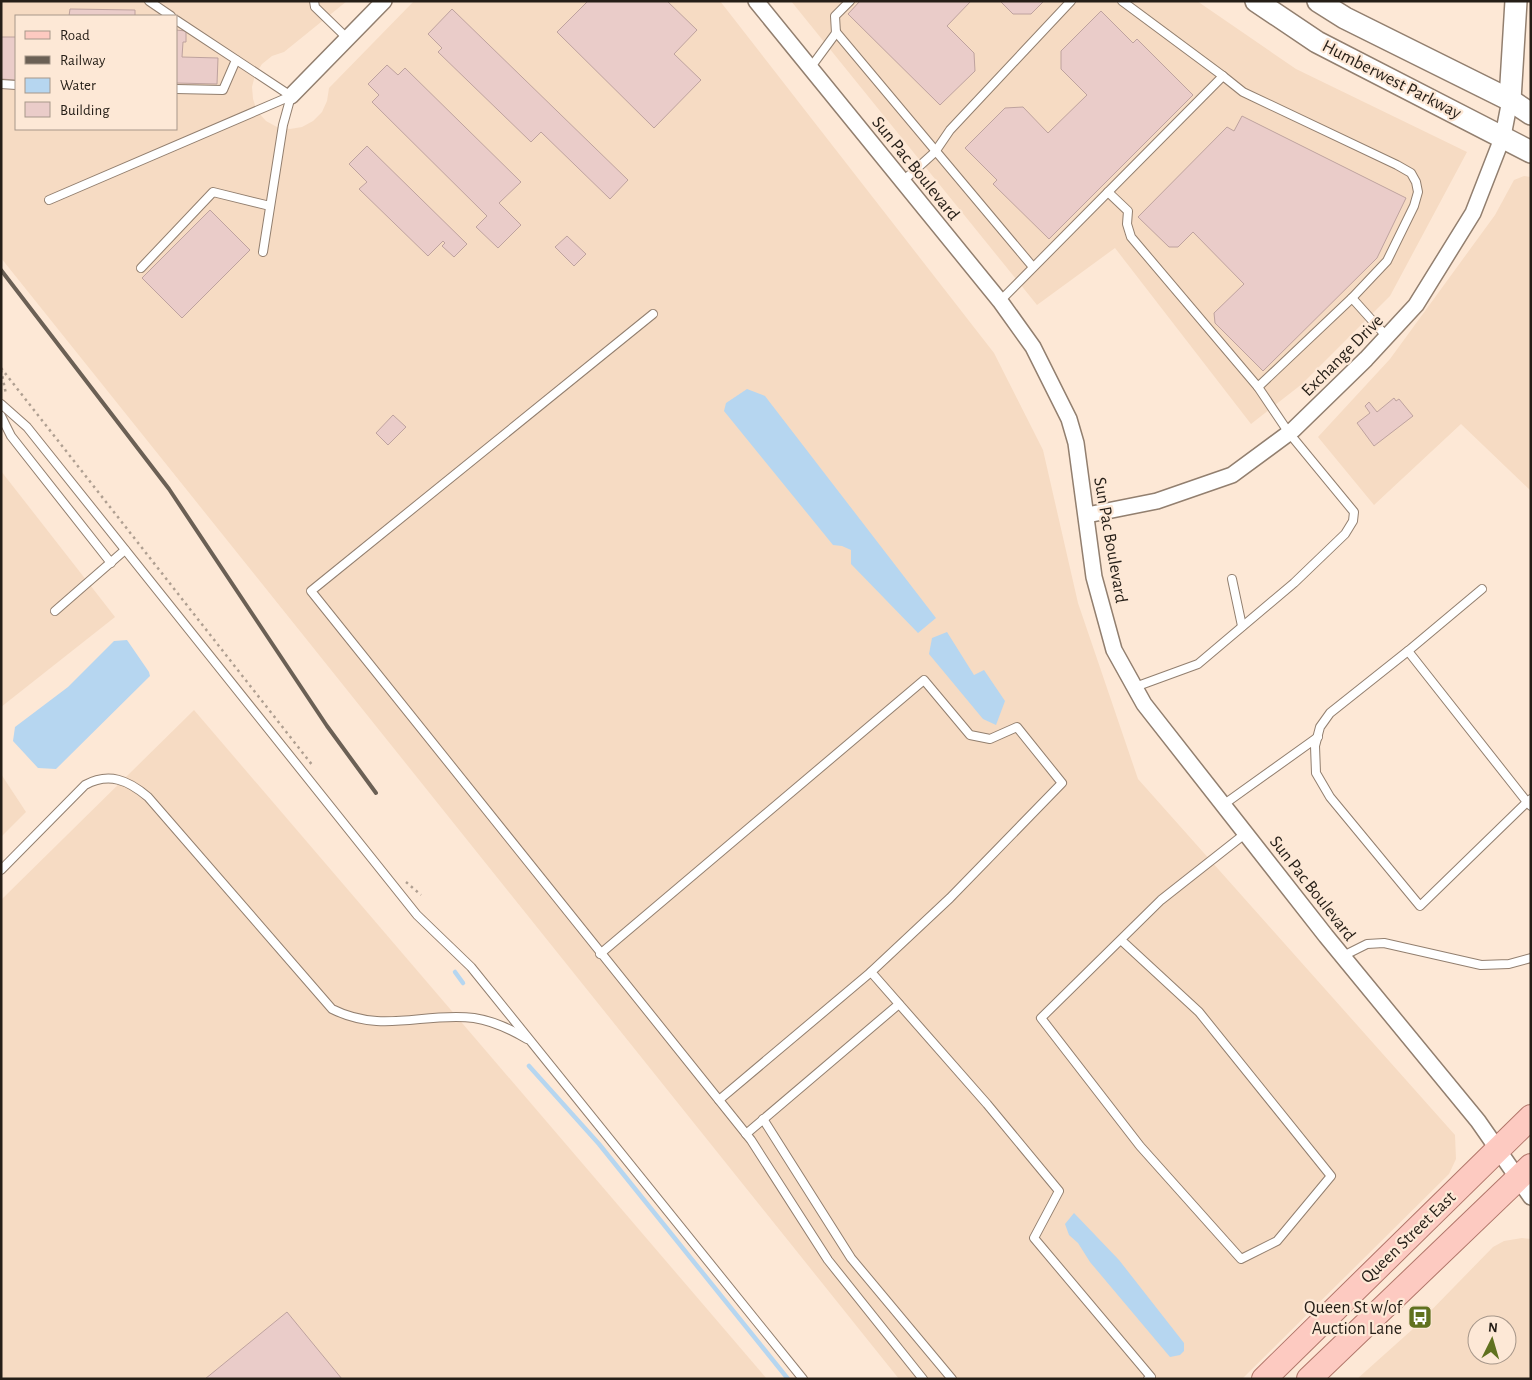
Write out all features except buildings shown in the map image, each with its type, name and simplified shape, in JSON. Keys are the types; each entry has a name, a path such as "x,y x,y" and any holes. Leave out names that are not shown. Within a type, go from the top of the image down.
{"main road":[{"name":"Humberwest Parkway","path":"1256,1 1317,42 1531,152"},
{"name":"Humberwest Parkway","path":"1318,1 1345,18 1510,100 1531,114"},
{"path":"1510,100 1516,1"},
{"name":"Queen Street East","path":"1264,1379 1531,1116"},
{"name":"Queen Street East","path":"1310,1379 1526,1180"}],"street":[{"path":"291,96 384,1"},
{"name":"Sun Pac Boulevard","path":"756,1 1000,301 1033,347 1069,419 1076,442 1094,577 1114,650 1144,704 1343,956 1478,1121 1498,1149 1526,1180"},
{"name":"Exchange Drive","path":"1087,514 1156,501 1232,475 1289,433 1416,305 1473,213 1503,136 1510,100"}],"lane":[{"path":"149,1 170,15"},
{"path":"314,1 315,7 347,38"},
{"path":"811,67 836,32 836,16 850,1"},
{"path":"903,181 935,152 950,130 1071,1"},
{"path":"1122,1 1243,92 1398,165 1411,173 1416,182 1418,192 1414,206 1387,261 1352,298 1258,387"},
{"path":"178,21 291,96"},
{"path":"836,32 1033,267"},
{"path":"178,89 223,90 236,60"},
{"path":"1000,301 1223,76"},
{"path":"1,84 15,85"},
{"path":"49,200 291,96"},
{"path":"263,252 283,125 291,96"},
{"path":"141,268 213,192 270,206"},
{"path":"1108,192 1128,211 1127,224 1131,237 1258,387 1289,433 1354,512 1353,520 1345,534 1294,583 1198,664 1135,687"},
{"path":"1352,298 1386,337"},
{"path":"653,314 311,591 746,1134 781,1184 828,1260 924,1379"},
{"path":"1,404 27,427 417,916 471,967 803,1379"},
{"path":"1,416 12,436 111,563"},
{"path":"55,611 125,550"},
{"path":"1232,579 1242,626"},
{"path":"1408,651 1530,803 1420,906 1330,798 1316,772 1314,758 1318,737 1320,727 1330,713 1482,589"},
{"path":"600,954 924,680 970,735 978,739 990,739 1017,727 1062,783 950,898 871,972 719,1100"},
{"path":"1223,805 1318,737"},
{"path":"1,870 84,784 96,778 112,777 135,786 148,797 332,1009 351,1018 370,1022 445,1017 475,1019 505,1027 531,1041"},
{"path":"1121,940 1199,1012 1331,1176 1277,1241 1241,1259 1140,1146 1041,1018 1161,900 1246,833"},
{"path":"1343,956 1367,944 1384,943 1481,965 1509,964 1531,958"},
{"path":"871,972 1059,1191 1034,1238 1151,1377 1148,1379"},
{"path":"746,1134 899,1004"},
{"path":"763,1119 851,1258 952,1379"}],"path":[{"path":"1,369 8,410"},
{"path":"1,369 315,768"},
{"path":"400,876 421,895"}],"shaded area":[{"path":"1,1 347,1 284,52 272,56 262,64 255,75 252,87 257,111 266,121 277,127 290,129 302,127 313,121 322,112 327,101 329,88 414,1 720,1 994,353 1043,450 1078,603 1138,779 1455,1135 1456,1159 1449,1174 1242,1379 899,1379 1,258"},
{"path":"791,1 1197,1 1296,69 1467,152 1390,296 1302,384 1251,424 1115,248 1037,305"},
{"path":"1524,176 1531,177 1531,491 1461,424 1374,505 1318,437 1390,359 1495,215 1514,180"},
{"path":"1,471 115,617 1,707"},
{"path":"194,710 767,1379 1,1379 1,900"},
{"path":"1,774 26,812 1,837"},
{"path":"1522,1238 1531,1239 1531,1379 1357,1379 1414,1328 1493,1247 1504,1241"}],"water":[{"path":"747,389 765,396 936,618 918,633 851,564 851,550 833,545 724,411 726,403"},
{"path":"947,632 974,675 984,670 1005,701 996,725 983,719 929,654 932,638"},
{"path":"127,640 150,676 56,769 38,768 13,741 15,727 68,687 114,641"},
{"path":"1074,1213 1119,1260 1184,1343 1184,1351 1180,1355 1170,1357 1090,1262 1078,1243 1069,1235 1065,1224"}],"waterway":[{"path":"455,972 463,983"},
{"path":"529,1066 599,1144 788,1379"}],"railway":[{"path":"1,270 169,489 327,726 376,793"}],"place":[{"name":"Queen St w/of Auction Lane","path":"1420,1317"}]}
